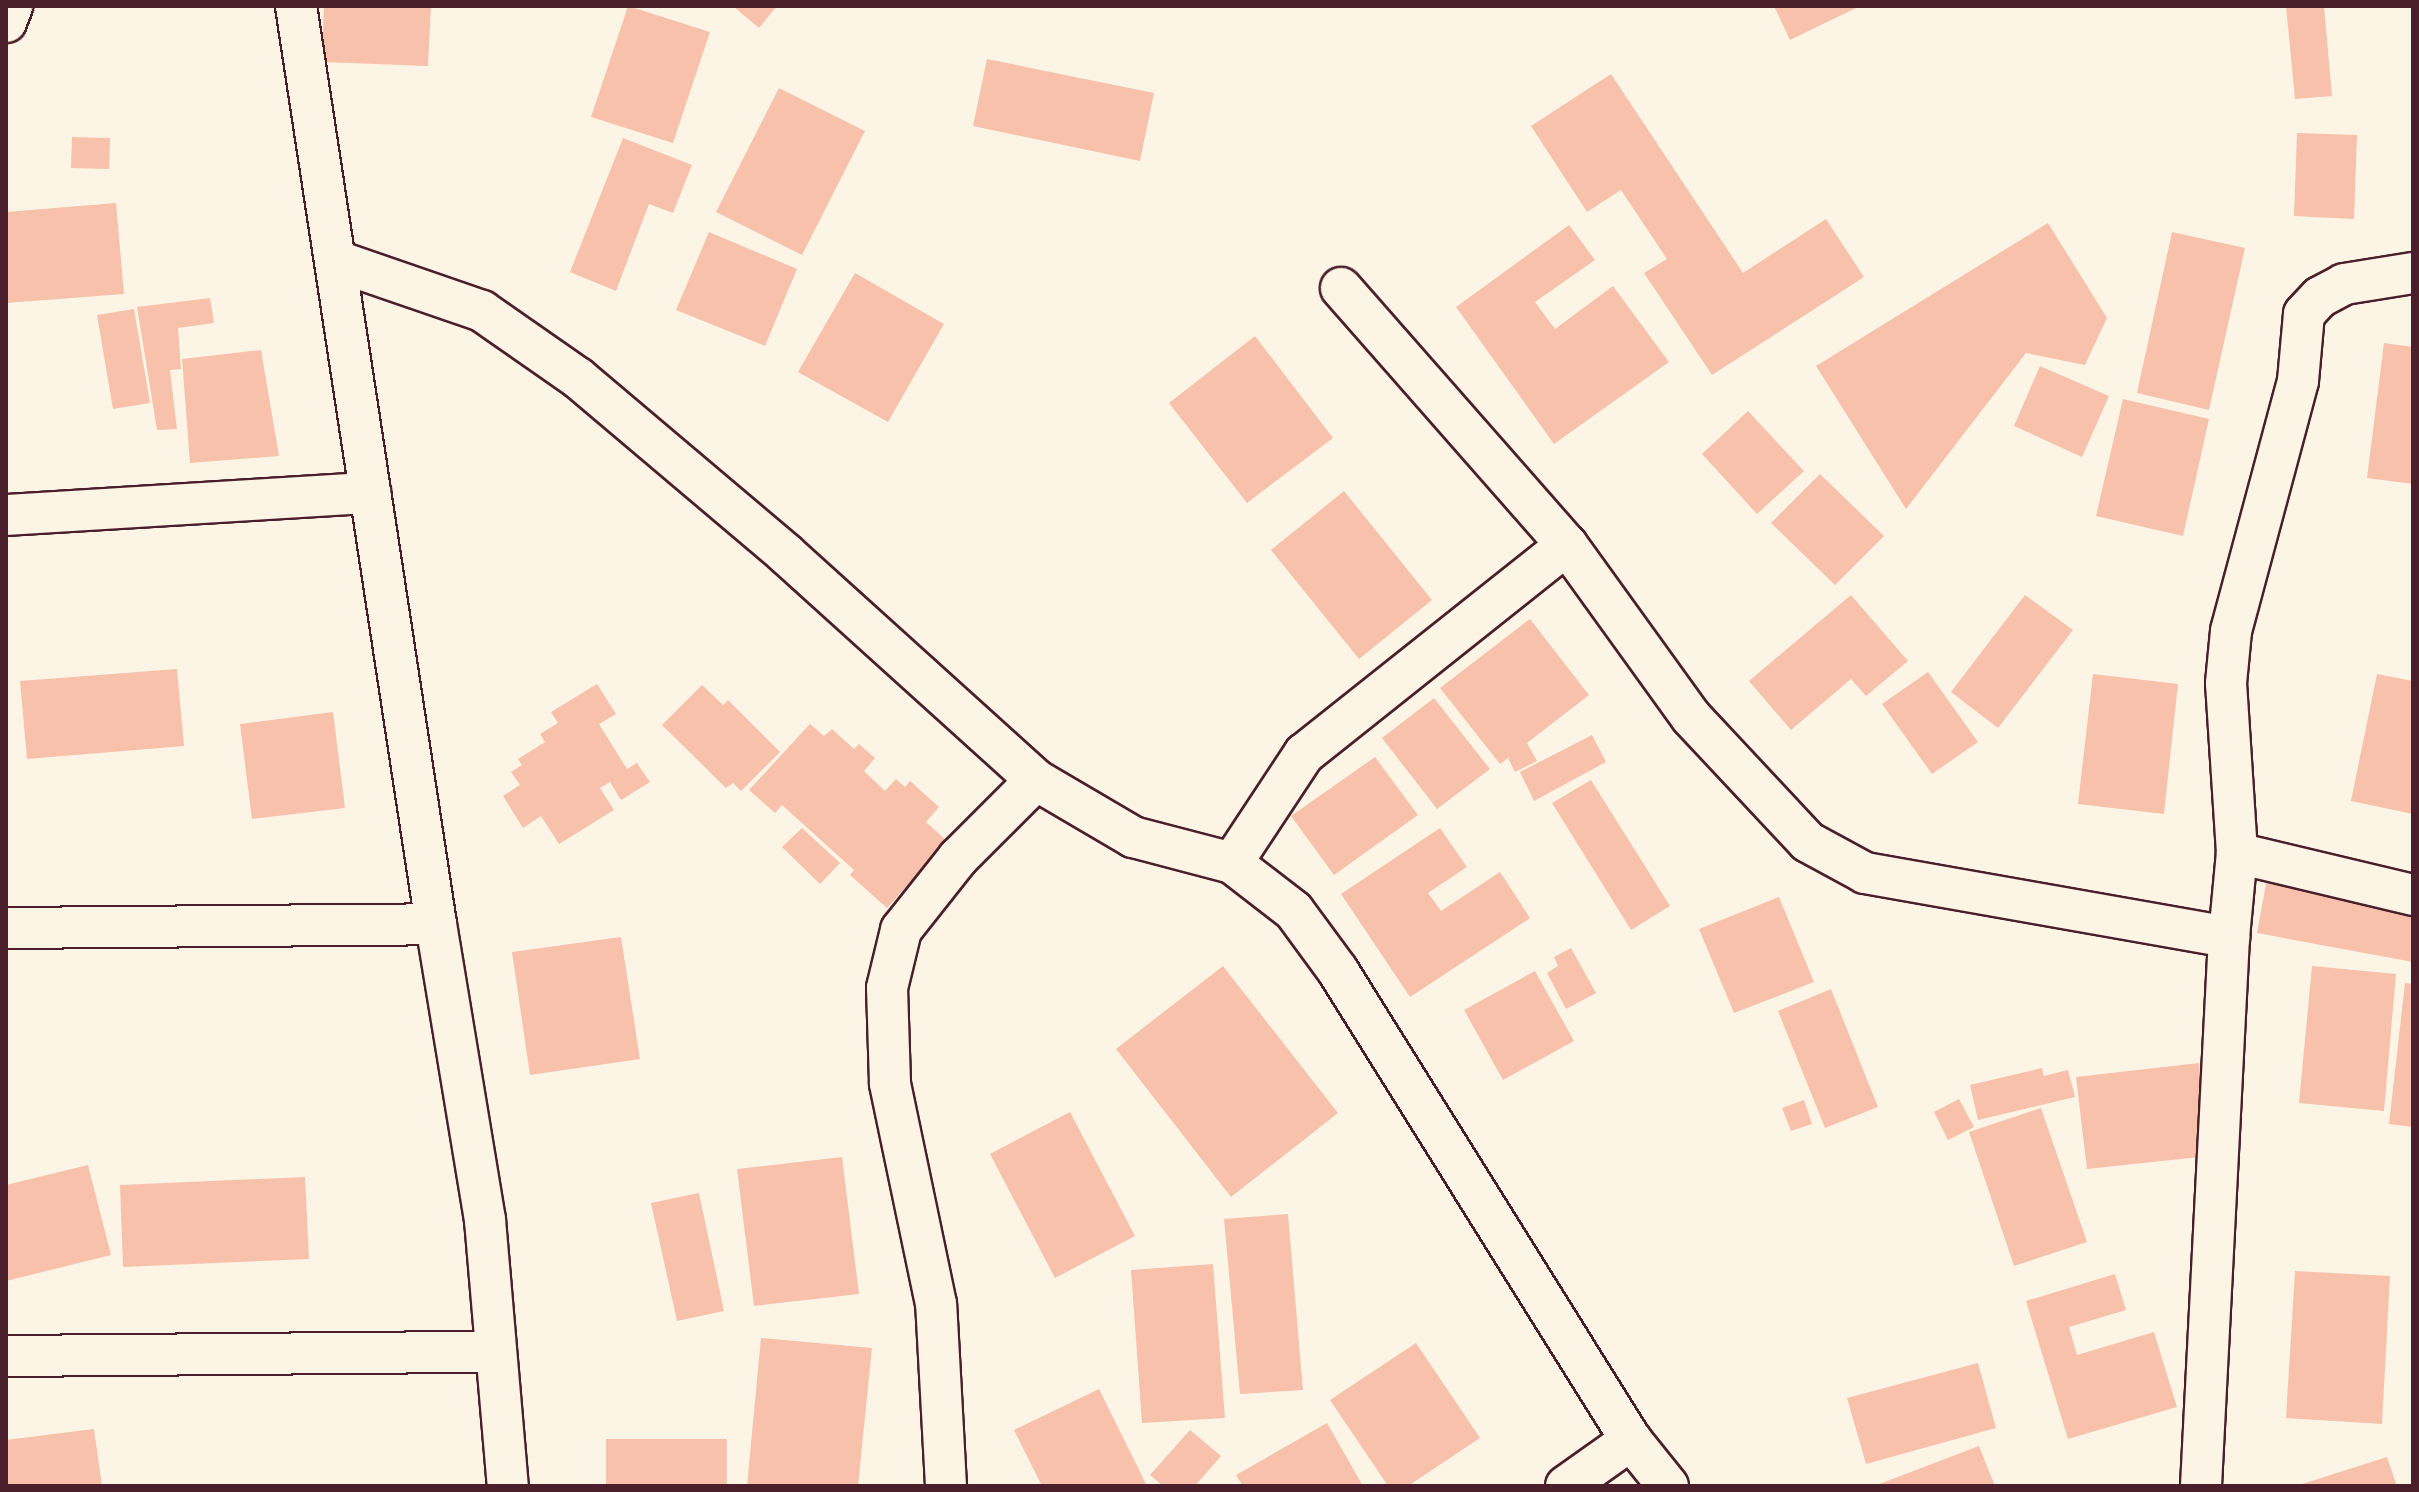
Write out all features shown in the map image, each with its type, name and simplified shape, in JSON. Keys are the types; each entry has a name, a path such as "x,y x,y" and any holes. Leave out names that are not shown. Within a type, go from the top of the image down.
{"street":[{"path":"6,22 12,6"},
{"path":"296,6 436,924 485,1220 508,1486"},
{"path":"337,261 482,311 578,378 786,554 1036,780 1133,837 1232,863 1294,911 1338,971 1631,1440 1668,1486"},
{"path":"2201,1486 2229,937 2237,853 2226,683 2231,631 2298,381 2304,314 2320,297 2344,284 2413,273"},
{"path":"1341,288 1567,545 1691,717 1808,842 1865,873 2229,937"},
{"path":"6,515 370,493"},
{"path":"1232,863 1304,754 1567,545"},
{"path":"946,1486 936,1304 890,1083 887,988 901,930 958,858 1036,780"},
{"path":"2237,853 2413,895"},
{"path":"6,928 436,924"},
{"path":"6,1356 496,1352"},
{"path":"1566,1486 1631,1440"}],"building":[{"path":"324,6 431,6 428,66 322,62"},
{"path":"628,6 710,32 673,143 591,117"},
{"path":"733,6 777,6 759,28"},
{"path":"1774,6 1860,6 1790,40"},
{"path":"2286,6 2324,6 2332,96 2295,99"},
{"path":"987,59 1154,93 1140,161 973,126"},
{"path":"1611,74 1743,273 1826,219 1864,277 1712,375 1644,273 1667,259 1621,190 1587,212 1531,126"},
{"path":"779,88 865,131 802,255 716,212"},
{"path":"2297,133 2357,135 2354,219 2294,216"},
{"path":"72,137 110,138 109,169 71,168"},
{"path":"623,138 692,165 673,213 649,204 616,291 570,272"},
{"path":"116,203 124,294 6,303 6,212"},
{"path":"2048,223 2107,318 2085,365 2026,353 1906,509 1816,366"},
{"path":"1569,225 1595,260 1535,302 1555,329 1613,286 1669,362 1554,444 1456,307"},
{"path":"709,232 797,269 765,346 676,310"},
{"path":"2172,232 2245,248 2209,410 2137,393"},
{"path":"855,273 944,324 888,422 798,372"},
{"path":"210,298 214,323 178,328 181,369 170,370 177,429 157,430 137,307"},
{"path":"134,309 150,403 113,409 97,315"},
{"path":"1255,336 1333,438 1247,503 1169,403"},
{"path":"2384,343 2413,347 2413,484 2367,478"},
{"path":"261,350 279,456 190,463 182,359"},
{"path":"2040,366 2109,396 2082,457 2014,426"},
{"path":"2123,399 2209,419 2183,536 2096,516"},
{"path":"1748,411 1804,471 1757,514 1702,454"},
{"path":"1820,474 1884,536 1835,585 1771,523"},
{"path":"1344,491 1432,600 1359,659 1271,550"},
{"path":"1851,595 1908,661 1866,696 1851,679 1791,730 1749,681"},
{"path":"2025,595 2073,630 1998,728 1951,692"},
{"path":"1530,619 1589,695 1527,743 1537,761 1515,772 1508,758 1500,764 1440,688"},
{"path":"177,669 184,746 27,759 20,681"},
{"path":"1928,672 1978,742 1932,774 1882,704"},
{"path":"2093,674 2178,684 2164,814 2078,804"},
{"path":"2377,674 2413,681 2413,814 2351,801"},
{"path":"597,684 616,714 599,724 627,769 637,763 650,782 621,800 610,782 600,788 614,810 559,844 541,816 523,828 503,796 520,785 511,772 522,765 518,759 545,742 540,734 558,723 551,712"},
{"path":"702,685 723,705 728,700 780,752 741,791 733,783 726,788 662,725"},
{"path":"1434,698 1490,769 1437,809 1382,738"},
{"path":"333,712 345,808 252,819 240,724"},
{"path":"810,724 824,736 832,729 854,749 859,744 875,758 864,771 885,791 896,779 905,787 910,781 939,807 926,822 947,841 887,908 850,875 854,870 782,805 775,813 749,790"},
{"path":"1592,735 1606,762 1534,801 1520,772"},
{"path":"1375,757 1418,815 1334,875 1291,816"},
{"path":"1591,780 1670,906 1631,930 1552,803"},
{"path":"802,828 840,863 820,884 782,847"},
{"path":"1440,828 1467,867 1428,893 1441,911 1500,872 1530,918 1410,997 1341,894"},
{"path":"2267,879 2413,906 2413,962 2257,933"},
{"path":"1779,897 1814,982 1734,1013 1699,929"},
{"path":"621,937 640,1059 530,1075 512,952"},
{"path":"1571,948 1596,993 1566,1009 1547,973 1558,966 1554,957"},
{"path":"1223,966 1338,1113 1231,1197 1116,1049"},
{"path":"2312,966 2396,974 2384,1111 2299,1103"},
{"path":"1535,971 1574,1041 1503,1080 1464,1010"},
{"path":"2405,983 2413,984 2413,1127 2389,1124"},
{"path":"1831,989 1878,1107 1825,1128 1778,1011"},
{"path":"2199,1063 2209,1156 2087,1169 2076,1077"},
{"path":"2042,1068 2044,1076 2068,1070 2075,1097 1978,1120 1970,1085"},
{"path":"1959,1099 1974,1127 1948,1140 1934,1112"},
{"path":"1804,1100 1812,1124 1791,1131 1782,1108"},
{"path":"2041,1108 2087,1242 2014,1266 1969,1132"},
{"path":"1070,1112 1135,1236 1055,1278 990,1154"},
{"path":"842,1157 859,1294 754,1306 737,1169"},
{"path":"88,1165 111,1255 6,1281 6,1185"},
{"path":"305,1177 309,1259 123,1267 120,1185"},
{"path":"699,1193 724,1311 677,1321 651,1203"},
{"path":"1288,1214 1303,1390 1240,1394 1224,1219"},
{"path":"1213,1264 1225,1418 1142,1423 1131,1270"},
{"path":"2295,1271 2390,1276 2382,1424 2286,1418"},
{"path":"2115,1274 2126,1310 2069,1327 2077,1355 2154,1332 2177,1407 2068,1439 2026,1301"},
{"path":"761,1338 872,1348 858,1486 747,1486"},
{"path":"1416,1343 1480,1438 1408,1486 1388,1486 1330,1400"},
{"path":"1978,1363 1996,1428 1866,1464 1847,1398"},
{"path":"1099,1389 1147,1486 1042,1486 1014,1430"},
{"path":"1327,1423 1363,1486 1243,1486 1236,1475"},
{"path":"94,1429 102,1486 6,1486 6,1440"},
{"path":"1190,1430 1221,1456 1195,1486 1163,1486 1150,1475"},
{"path":"606,1439 727,1439 727,1486 606,1486"},
{"path":"1979,1446 1995,1486 1874,1486"},
{"path":"2387,1457 2397,1486 2299,1486 2299,1485"}]}
